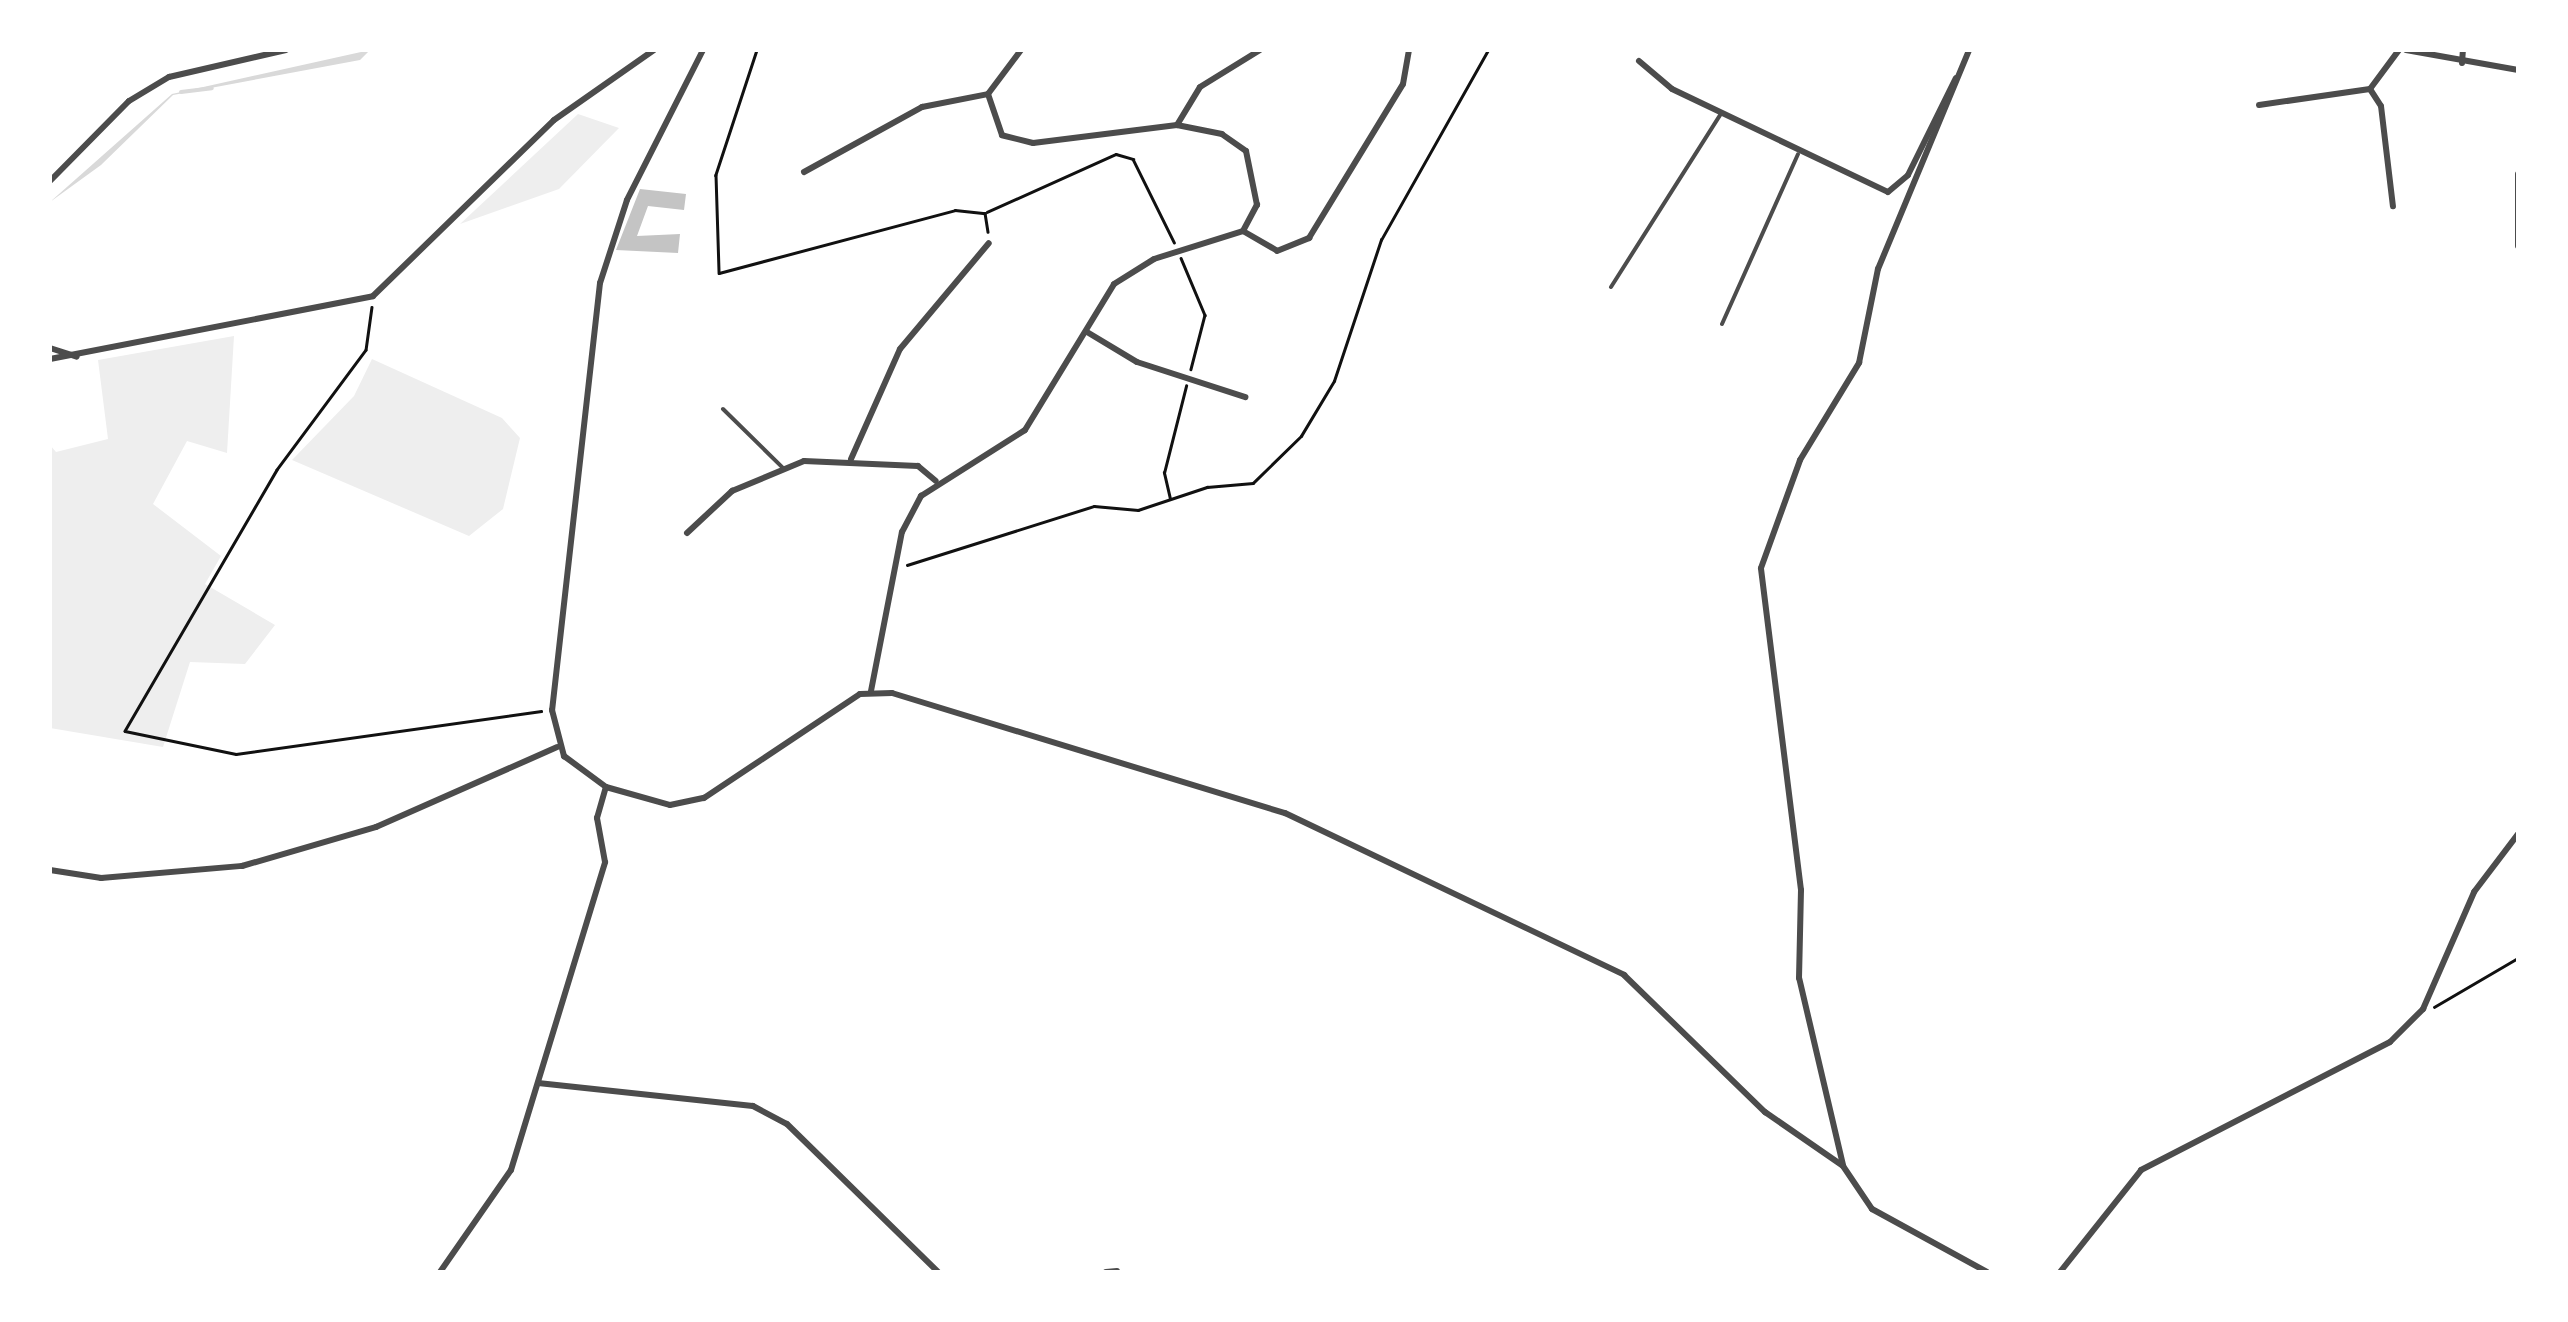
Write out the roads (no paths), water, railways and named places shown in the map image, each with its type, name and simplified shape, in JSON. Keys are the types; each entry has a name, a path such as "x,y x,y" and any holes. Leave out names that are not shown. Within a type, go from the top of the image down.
{"street":[{"path":"50,181 129,101 169,77 286,50"},
{"path":"50,359 78,358 373,296 554,120 654,50"},
{"path":"702,50 627,200 600,283 552,710 557,747 606,788 670,805 704,798 871,692 900,567 902,532 936,481 1025,430 1114,284 1178,252 1243,230 1257,205 1246,152 1222,134 1177,124 1033,143 1002,135 988,94"},
{"path":"804,172 922,107 988,94 1021,50"},
{"path":"1177,124 1200,88 1260,50"},
{"path":"1243,230 1277,251 1309,238 1403,84 1409,50"},
{"path":"1843,1166 1799,978 1801,890 1761,568 1800,460 1859,363 1878,268 1970,50"},
{"path":"2259,106 2370,89 2402,50 2518,70"},
{"path":"2462,63 2463,50"},
{"path":"1639,61 1721,114 1876,190 1897,188 1960,73"},
{"path":"2370,89 2381,106 2392,206"},
{"path":"2518,174 2518,246"},
{"path":"851,459 900,349 989,243"},
{"path":"1086,332 1188,379 1244,396"},
{"path":"50,348 78,358"},
{"path":"687,533 732,491 783,468 851,459 918,466 936,481"},
{"path":"871,692 1285,813 1624,974 1765,1112 1843,1166 1872,1208 1987,1272"},
{"path":"50,870 101,878 242,866 376,826 557,747"},
{"path":"440,1272 510,1170 605,862 598,818 606,788"},
{"path":"2060,1272 2141,1170 2390,1042 2423,1010 2474,892 2518,834"},
{"path":"538,1083 753,1106 787,1124 938,1272"},
{"path":"1106,1272 1117,1271"}],"lane":[{"path":"1610,286 1721,114"},
{"path":"1722,324 1798,154"},
{"path":"723,409 783,468"}],"waterway":[{"path":"181,92 212,88"}]}
